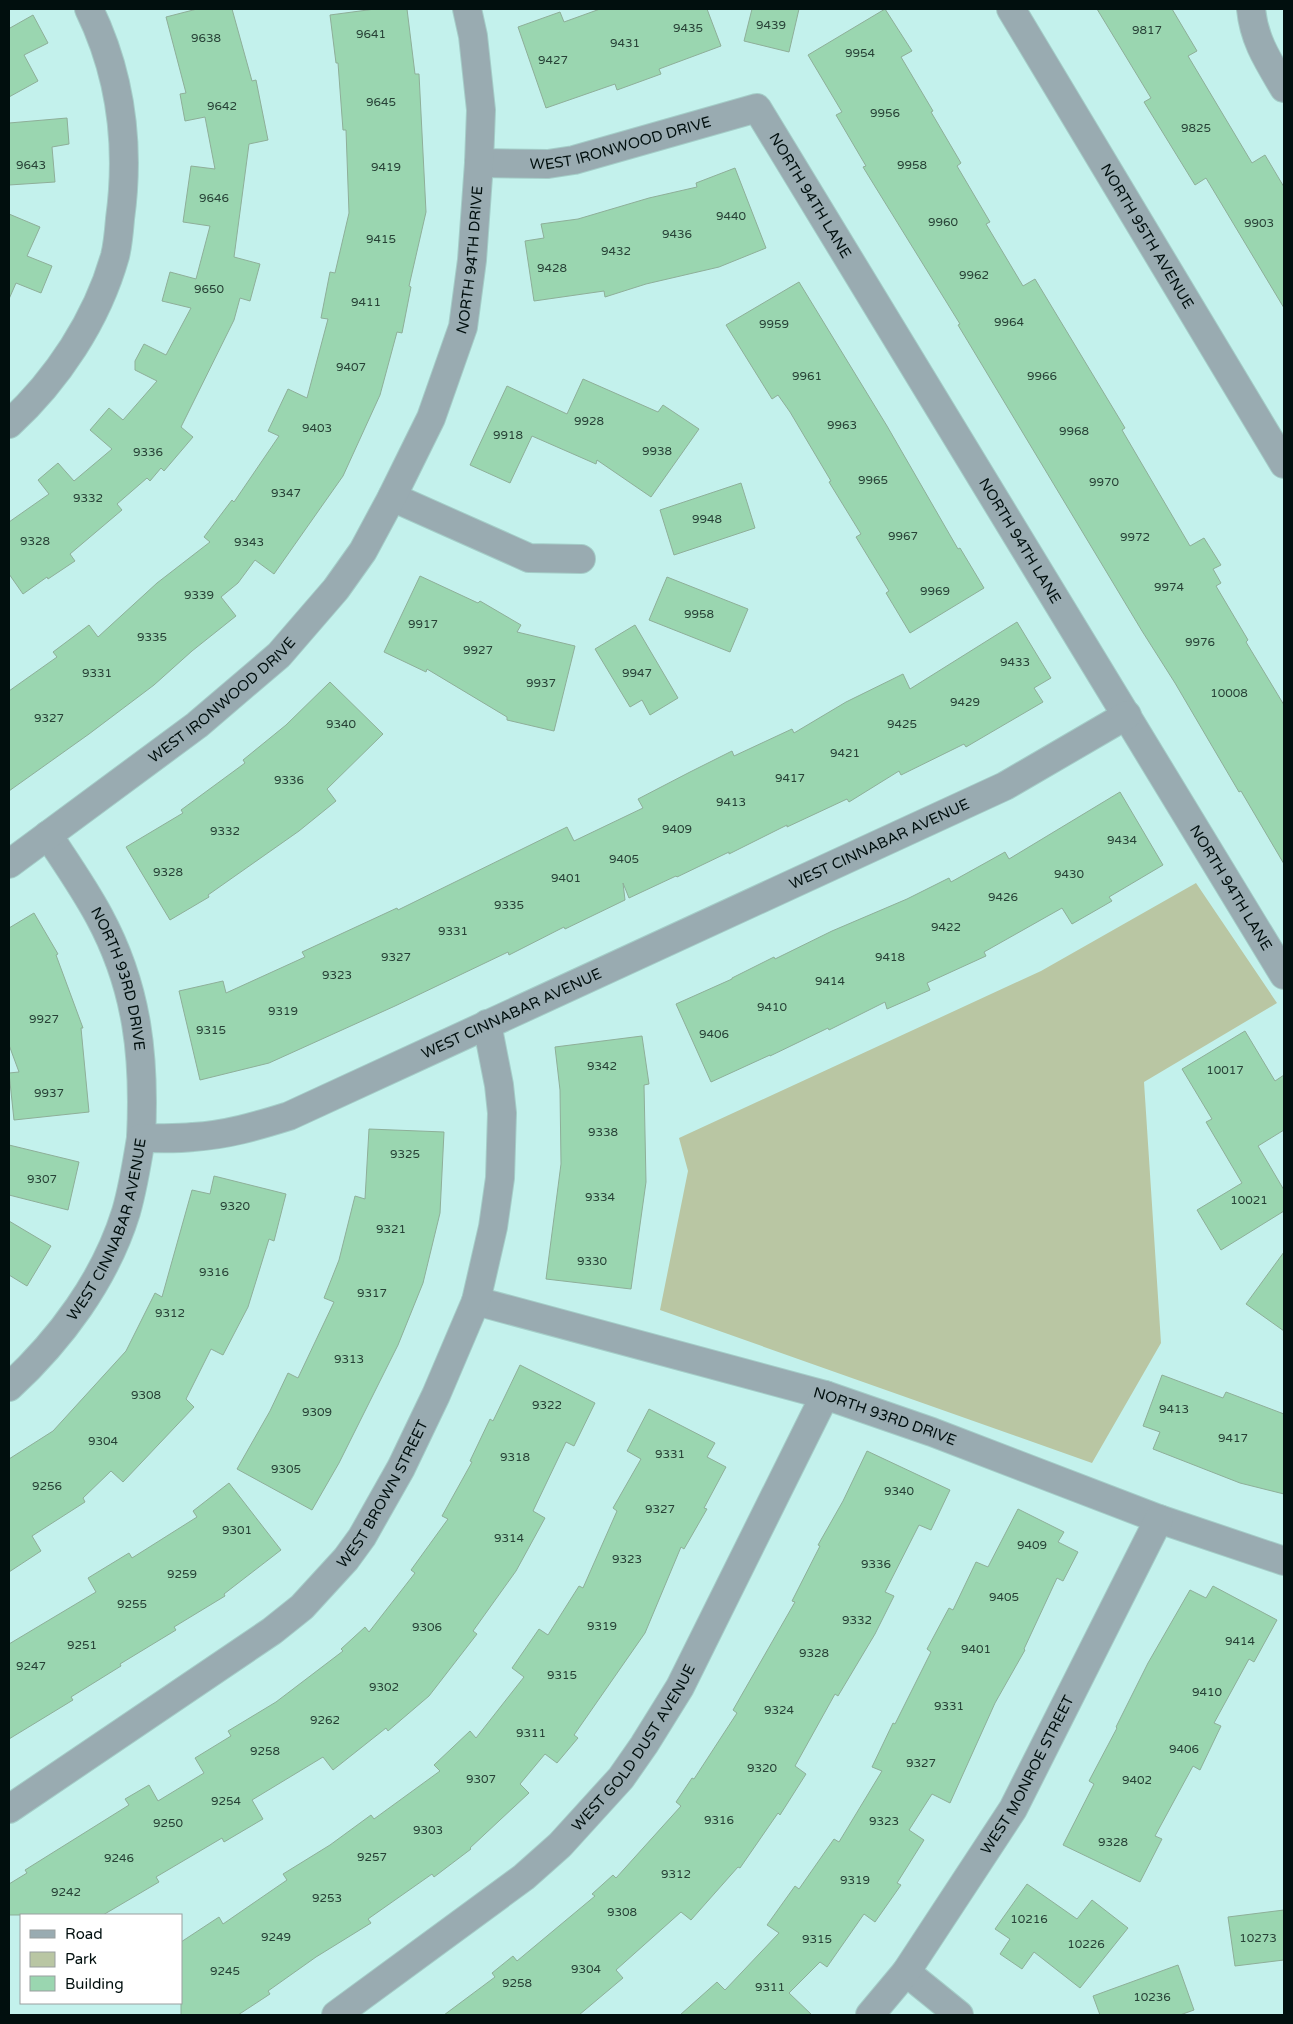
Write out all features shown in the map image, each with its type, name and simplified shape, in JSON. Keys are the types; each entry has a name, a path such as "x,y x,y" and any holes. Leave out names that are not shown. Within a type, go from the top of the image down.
{"street":[{"path":"9,424 57,372 88,322 115,256 125,177 121,107 110,59 89,9"},
{"name":"NORTH 94TH DRIVE","path":"392,497 431,418 463,327 472,260 480,163 481,110 473,36 466,9"},
{"name":"NORTH 95TH AVENUE","path":"1010,9 1284,464"},
{"path":"1251,9 1253,27 1262,50 1284,88"},
{"name":"WEST IRONWOOD DRIVE","path":"480,163 548,164 574,160 757,108"},
{"name":"NORTH 94TH LANE","path":"757,108 1284,975"},
{"path":"392,497 529,558 581,559"},
{"name":"WEST IRONWOOD DRIVE","path":"9,864 197,725 279,655 336,589 363,551 392,497"},
{"name":"WEST CINNABAR AVENUE","path":"9,1387 51,1345 94,1283 126,1213 141,1138 193,1138 253,1128 289,1116 1005,786 1127,715"},
{"name":"NORTH 93RD DRIVE","path":"48,835 98,914 116,952 130,993 140,1042 143,1100 141,1138"},
{"name":"WEST BROWN STREET","path":"9,1809 272,1631 302,1607 346,1559 362,1537 401,1468 436,1395 476,1301 493,1227 500,1170 502,1113 487,1024"},
{"name":"NORTH 93RD DRIVE","path":"476,1301 826,1395 932,1432 1159,1519 1284,1561"},
{"name":"WEST GOLD DUST AVENUE","path":"336,2015 524,1877 560,1846 621,1778 680,1687 826,1395"},
{"name":"WEST MONROE STREET","path":"870,2015 906,1972 1013,1809 1159,1519"},
{"path":"906,1972 959,2015"}],"green space":[{"path":"1196,883 1277,1003 1144,1082 1161,1343 1092,1463 660,1310 688,1171 679,1138 1041,971"}],"building":[{"path":"197,9 232,9 252,81 256,80 268,140 249,144 234,257 260,264 250,301 240,298 234,320 181,427 193,437 164,471 161,468 150,481 147,478 117,504 122,510 70,554 75,561 23,594 9,574 9,522 49,494 38,480 58,463 74,481 112,449 90,430 109,408 123,420 157,381 135,370 135,361 144,344 166,355 191,308 162,301 170,272 196,279 210,226 183,222 191,166 215,169 205,117 185,121 180,94 186,93 166,17"},
{"path":"375,9 407,9 415,74 419,74 426,212 409,286 411,287 402,333 397,332 380,395 343,476 274,574 255,560 238,583 221,597 236,616 192,651 154,685 9,791 9,691 57,657 53,652 89,625 98,637 157,583 210,542 204,537 232,500 234,502 279,436 268,431 288,389 307,398 328,319 321,318 330,272 335,273 349,213 346,130 343,130 338,63 336,63 330,15"},
{"path":"600,9 707,9 721,46 659,69 661,74 617,90 615,84 546,108 518,27 560,12 564,22"},
{"path":"752,9 799,9 789,52 744,41"},
{"path":"885,9 912,51 901,57 961,163 957,166 990,222 986,224 1023,286 1035,279 1125,428 1122,430 1190,546 1204,538 1221,565 1213,569 1221,583 1216,586 1248,640 1246,642 1284,705 1284,864 958,325 960,324 863,167 866,166 836,115 842,112 808,55"},
{"path":"1097,9 1172,9 1197,51 1188,56 1252,163 1265,155 1284,187 1284,308 1206,178 1195,185 1144,102 1151,98"},
{"path":"33,15 48,43 24,55 38,81 9,97 9,26 10,28"},
{"path":"67,118 69,144 52,147 55,182 9,185 9,123"},
{"path":"735,168 766,248 719,267 646,284 605,297 604,291 534,301 525,241 544,238 541,224 578,219 649,198 697,187 696,183"},
{"path":"9,214 40,227 27,256 52,266 41,293 16,283 9,299"},
{"path":"799,282 887,426 958,549 960,548 984,588 910,633 886,593 889,591 856,537 861,534 829,482 831,481 790,412 778,395 772,399 726,325"},
{"path":"583,379 658,412 663,405 699,429 651,497 597,460 596,464 532,436 510,483 470,465 507,386 567,414"},
{"path":"741,483 755,528 674,555 660,510"},
{"path":"420,576 478,603 480,601 521,625 517,632 575,646 554,731 507,720 507,717 427,669 426,672 384,652"},
{"path":"667,577 748,609 730,652 649,620"},
{"path":"1017,622 1051,678 1034,688 1043,702 966,747 964,744 901,775 899,771 849,802 847,799 787,827 787,825 729,854 729,852 629,898 623,883 625,900 565,929 564,927 509,955 508,952 269,1063 200,1080 179,991 223,981 226,993 305,957 302,952 397,908 398,910 567,827 574,841 643,808 638,799 732,751 734,756 792,729 794,733 846,702 903,674 910,689"},
{"path":"635,625 678,698 650,715 642,700 630,707 595,649"},
{"path":"330,682 383,734 327,789 336,801 299,831 208,895 209,897 170,920 126,847 183,813 181,810 245,763 243,760 286,725"},
{"path":"1120,792 1163,865 1109,897 1112,901 1072,924 1062,908 984,952 986,956 927,983 930,990 887,1009 885,1002 829,1030 828,1028 711,1082 676,1004 732,979 774,957 775,959 949,878 951,882 1005,852 1009,859"},
{"path":"34,913 58,954 56,955 83,1028 81,1028 89,1112 14,1120 9,1073 19,1072 9,1045 9,928"},
{"path":"1245,1031 1275,1081 1284,1075 1284,1130 1258,1146 1284,1190 1284,1211 1221,1250 1197,1210 1242,1183 1206,1122 1212,1119 1182,1069"},
{"path":"642,1036 649,1084 644,1085 646,1182 631,1289 546,1279 561,1164 560,1090 555,1047"},
{"path":"369,1129 444,1132 440,1213 423,1283 398,1345 339,1463 312,1510 237,1469 270,1411 288,1373 298,1378 334,1302 324,1298 339,1260 355,1196 365,1199"},
{"path":"9,1145 79,1162 68,1210 9,1195"},
{"path":"214,1176 286,1194 274,1241 269,1239 248,1307 223,1355 211,1349 186,1399 194,1407 123,1482 111,1471 83,1498 85,1502 32,1536 41,1551 9,1572 9,1459 53,1431 126,1351 155,1293 162,1297 192,1190 210,1194"},
{"path":"9,1221 51,1246 27,1286 9,1275"},
{"path":"1284,1252 1284,1331 1246,1304"},
{"path":"520,1365 595,1403 574,1446 566,1442 533,1511 545,1518 516,1571 473,1631 477,1634 429,1696 388,1731 386,1728 333,1770 323,1757 252,1800 263,1819 224,1842 222,1838 156,1877 159,1882 105,1914 9,1915 9,1884 27,1873 25,1870 129,1805 125,1799 149,1785 158,1801 204,1773 195,1758 231,1736 228,1731 276,1702 343,1651 341,1649 365,1627 369,1632 415,1573 411,1570 448,1519 442,1516 472,1462 470,1461 490,1419 493,1421"},
{"path":"1162,1375 1223,1398 1226,1392 1284,1414 1284,1494 1240,1483 1153,1449 1160,1432 1143,1426"},
{"path":"649,1409 715,1443 707,1457 726,1467 704,1508 707,1509 684,1549 681,1547 645,1633 574,1735 578,1738 557,1763 545,1754 520,1784 529,1793 471,1849 434,1877 432,1874 368,1919 371,1923 316,1957 268,1991 270,1994 238,2015 181,2015 182,1941 219,1917 223,1924 287,1880 283,1874 330,1845 371,1815 374,1819 440,1771 434,1765 470,1731 476,1738 524,1677 512,1668 539,1629 548,1635 579,1586 583,1588 617,1511 613,1508 641,1459 627,1451"},
{"path":"867,1451 950,1490 931,1530 919,1525 885,1592 894,1596 875,1634 838,1696 835,1694 795,1766 806,1774 780,1815 778,1813 740,1868 738,1867 691,1920 681,1912 616,1970 623,1978 579,2015 444,2015 495,1977 492,1973 513,1956 517,1961 595,1896 592,1894 613,1875 616,1878 681,1806 676,1802 692,1778 694,1779 737,1713 733,1710 795,1602 792,1601 820,1546 818,1545 843,1501"},
{"path":"229,1483 281,1550 224,1594 225,1596 174,1627 176,1630 71,1697 73,1700 9,1739 9,1644 96,1592 88,1578 129,1553 132,1558 197,1517 193,1511"},
{"path":"1018,1509 1064,1532 1058,1542 1078,1552 1063,1581 1057,1578 1025,1650 995,1703 950,1803 932,1794 909,1830 924,1840 897,1883 901,1885 875,1922 864,1914 827,1967 820,1962 789,1993 812,2015 680,2015 717,1982 725,1990 779,1933 767,1925 795,1886 799,1889 834,1839 839,1842 882,1771 872,1767 931,1652 927,1649 949,1608 953,1610 976,1562 988,1567"},
{"path":"1213,1586 1277,1620 1254,1662 1249,1659 1214,1723 1221,1726 1200,1770 1193,1766 1155,1836 1162,1839 1140,1882 1063,1845 1094,1784 1089,1781 1148,1663 1190,1590 1206,1598"},
{"path":"1027,1884 1077,1919 1092,1900 1128,1928 1080,1988 1034,1952 1022,1969 1000,1954 1010,1939 995,1929"},
{"path":"1284,1910 1284,1960 1235,1966 1228,1917"},
{"path":"1178,1965 1194,2010 1180,2015 1100,2015 1093,1996"}]}
